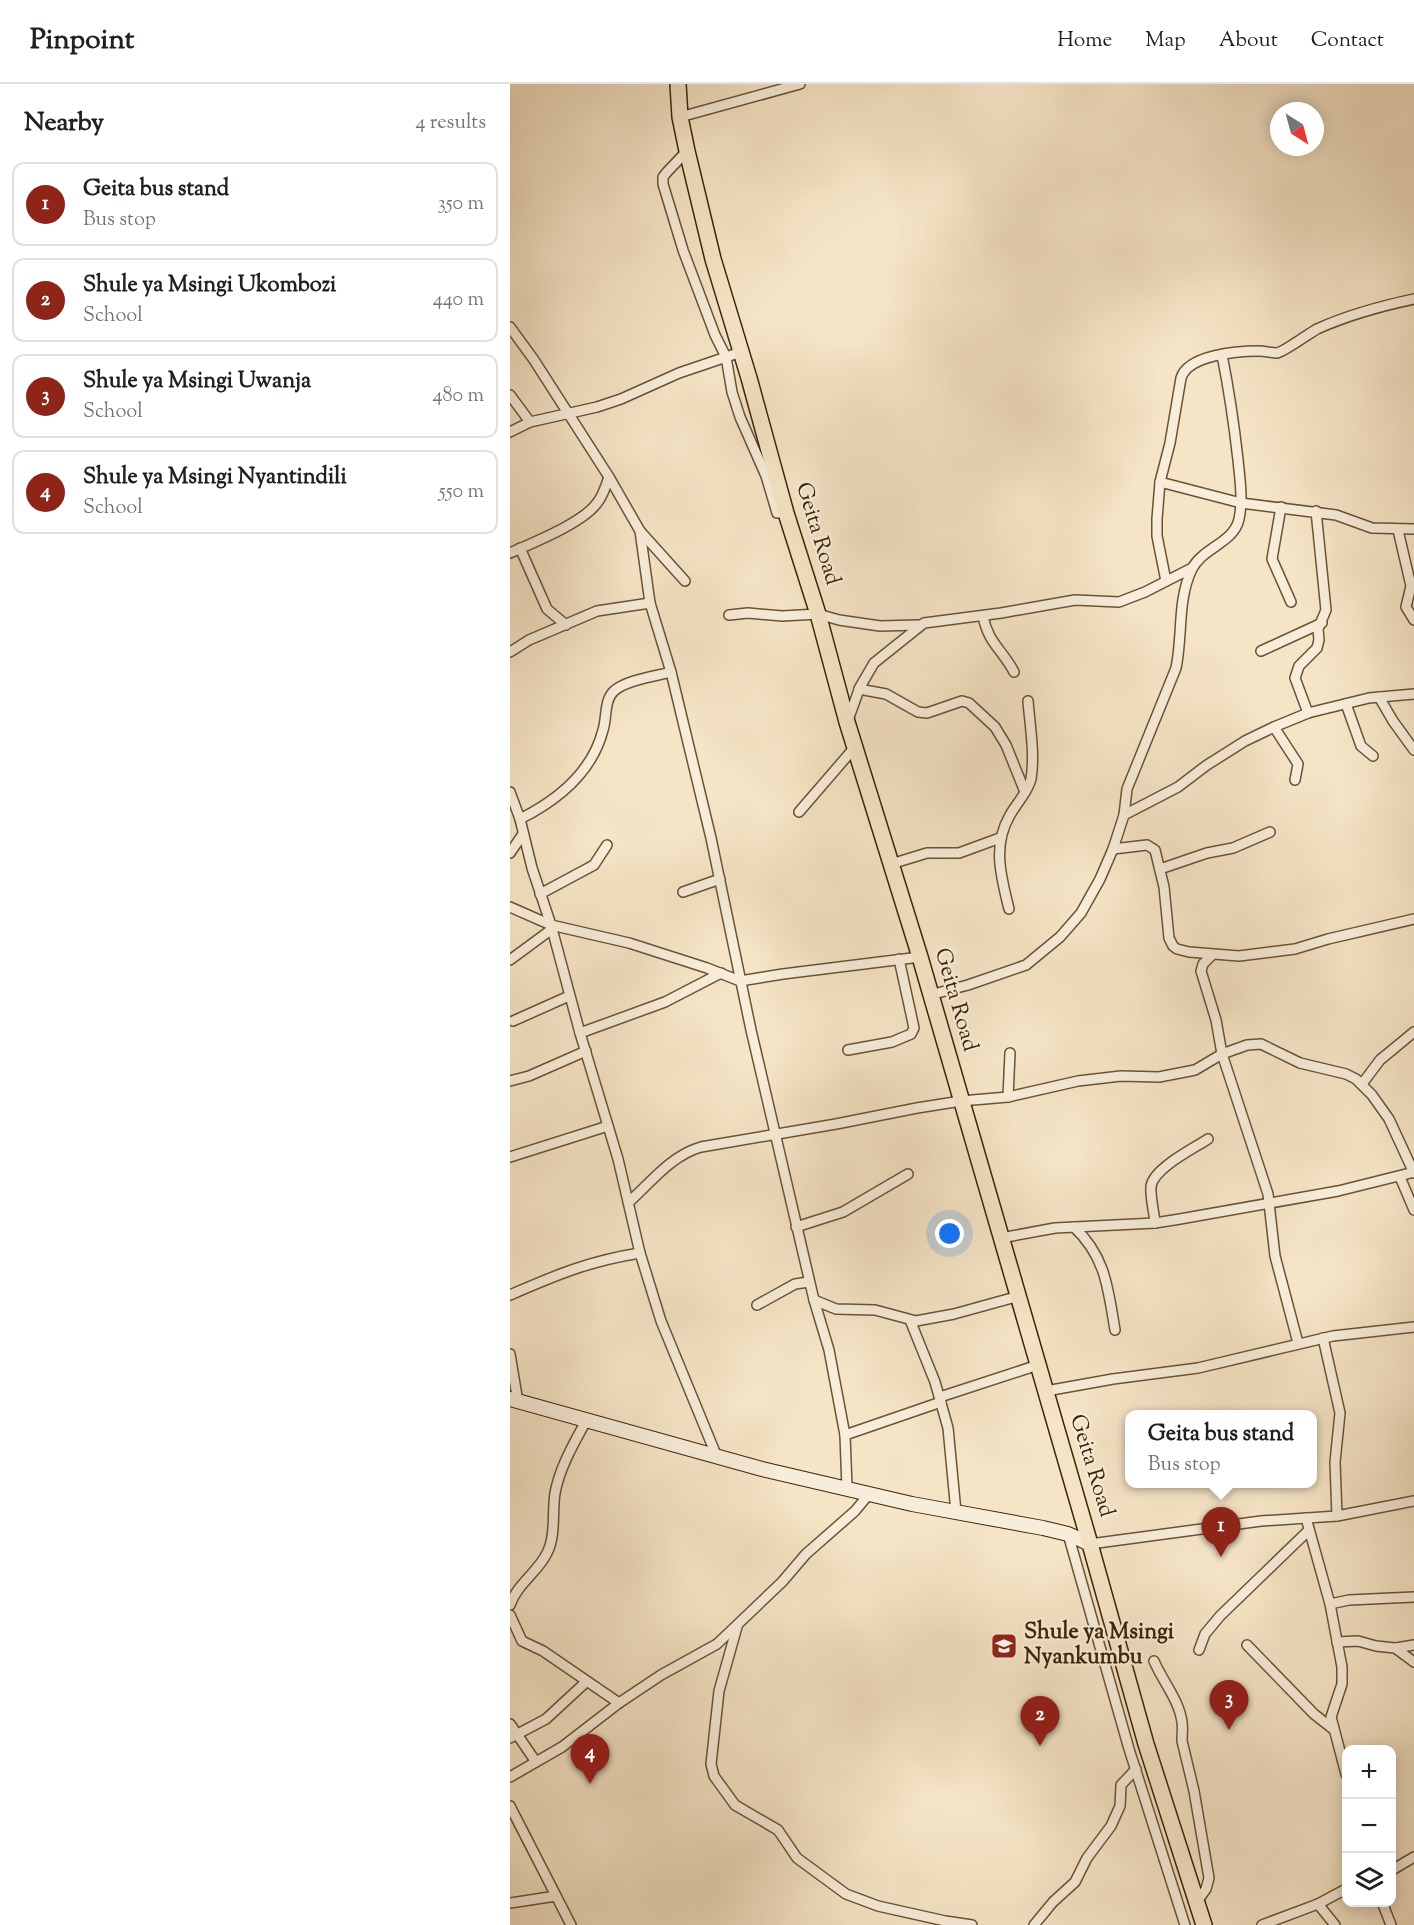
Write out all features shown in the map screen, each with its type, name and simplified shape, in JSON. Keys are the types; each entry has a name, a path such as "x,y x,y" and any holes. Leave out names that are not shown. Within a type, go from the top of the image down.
{"highway":[{"name":"Geita Road","path":"678,84 687,151 713,259 786,513 818,614 847,722 920,957 1019,1296 1146,1744 1204,1925"}],"main road":[{"path":"514,1401 762,1469 869,1494 1043,1528 1068,1534 1090,1544"}],"street":[{"path":"681,117 800,84"},
{"path":"687,151 663,177 663,184 683,250 715,335 726,357 732,392 740,417 766,476 777,513 786,513"},
{"path":"1166,581 1157,536 1160,482 1169,451 1183,371 1196,362 1222,355 1255,351 1278,353 1302,337 1339,320 1414,299"},
{"path":"510,327 534,360 609,477 640,531 685,581"},
{"path":"510,432 530,422 597,407 621,399 679,373 741,352"},
{"path":"847,722 859,689 874,663 919,626 931,621 1075,600 1119,603 1192,568 1227,537 1236,527 1240,503 1233,408 1222,355"},
{"path":"510,395 530,422"},
{"path":"510,553 562,528 592,508 600,498 609,477"},
{"path":"1160,482 1240,503 1336,515 1372,528 1414,530"},
{"path":"1281,507 1272,559 1291,602"},
{"path":"1308,713 1295,678 1296,671 1317,648 1318,629 1326,610 1316,511"},
{"path":"1398,530 1411,586 1406,607 1414,620"},
{"path":"640,531 650,603 671,672 720,879 740,981 796,1227 829,1350 845,1435 847,1488"},
{"path":"520,548 547,609 567,625"},
{"path":"930,994 968,986 1014,970 1044,952 1070,928 1081,913 1113,849 1124,815 1127,789 1176,668 1180,651 1183,599 1192,568"},
{"path":"510,652 530,640 597,611 650,603"},
{"path":"729,615 818,614 880,626 919,626"},
{"path":"983,615 988,637 1014,672"},
{"path":"1261,651 1322,623"},
{"path":"520,819 551,802 580,776 603,731 608,699 613,692 641,679 671,672"},
{"path":"859,689 886,694 918,712 934,711 962,701 969,703 995,727 1006,745 1025,792"},
{"path":"1124,815 1178,787 1216,759 1274,727 1308,713 1346,704 1379,697 1414,694"},
{"path":"1379,697 1410,737 1414,750"},
{"path":"1009,909 998,856 1000,838 1007,820 1029,784 1032,769 1028,701"},
{"path":"1346,704 1361,746 1373,756"},
{"path":"1274,727 1298,764 1295,780"},
{"path":"799,812 855,747"},
{"path":"510,792 552,927 569,996 629,1202 640,1253 661,1321 717,1457"},
{"path":"1160,869 1207,853 1233,849 1270,832"},
{"path":"510,853 523,834"},
{"path":"891,864 927,854 959,853 1000,838"},
{"path":"540,894 594,865 607,844"},
{"path":"1113,849 1147,845 1155,850 1160,869 1167,926 1173,946 1189,952 1239,956 1295,949 1414,919"},
{"path":"683,892 720,879"},
{"path":"510,907 552,927 629,943 740,981 920,957"},
{"path":"510,960 552,927"},
{"path":"1212,955 1201,969 1216,1020 1222,1054 1259,1161 1270,1202 1275,1256 1298,1343"},
{"path":"848,1050 892,1042 911,1034 914,1028 898,959"},
{"path":"580,1033 665,1002 721,973"},
{"path":"513,1020 569,996"},
{"path":"1362,1084 1380,1060 1414,1032"},
{"path":"629,1202 675,1159 688,1151 961,1101 1008,1097 1078,1081 1121,1076 1159,1077 1208,1064 1222,1054 1247,1045 1261,1044 1300,1064 1346,1074 1362,1084 1389,1119 1414,1173 1338,1191 1155,1223 1074,1227 1001,1238"},
{"path":"510,1081 529,1076 586,1051"},
{"path":"1008,1097 1010,1053"},
{"path":"510,1157 608,1126"},
{"path":"1155,1223 1151,1190 1153,1179 1168,1165 1208,1139"},
{"path":"796,1227 843,1212 908,1174"},
{"path":"1400,1177 1414,1210"},
{"path":"1074,1227 1089,1242 1104,1270 1115,1330"},
{"path":"510,1295 568,1270 640,1253"},
{"path":"757,1305 795,1284 809,1282"},
{"path":"814,1300 836,1309 876,1310 910,1320 940,1317 1019,1296"},
{"path":"910,1320 941,1400 948,1428 956,1512"},
{"path":"1046,1391 1113,1379 1198,1368 1323,1338 1414,1327"},
{"path":"1323,1338 1340,1413 1335,1462 1337,1516"},
{"path":"510,1354 514,1401"},
{"path":"845,1435 1038,1365"},
{"path":"510,1602 547,1553 551,1544 559,1474 586,1421"},
{"path":"510,1777 578,1736 619,1704 667,1672 717,1644 782,1582 806,1554 855,1511 869,1494"},
{"path":"1090,1544 1261,1521 1337,1516 1414,1501"},
{"path":"1306,1518 1329,1604 1343,1677 1331,1717 1342,1757"},
{"path":"1199,1650 1205,1634 1220,1616 1309,1530"},
{"path":"1068,1534 1136,1769 1185,1925"},
{"path":"1329,1604 1349,1600 1414,1597"},
{"path":"511,1618 522,1641 543,1651 619,1704"},
{"path":"510,1636 511,1618"},
{"path":"737,1626 719,1690 711,1764 714,1776 732,1802 778,1830 797,1858 846,1894 878,1906 945,1922 972,1925"},
{"path":"1336,1642 1358,1641 1395,1648 1414,1645"},
{"path":"1247,1645 1314,1714 1334,1730"},
{"path":"1395,1648 1414,1662"},
{"path":"1154,1661 1165,1685 1177,1702 1183,1723 1182,1741 1206,1855 1208,1884 1196,1903"},
{"path":"514,1736 546,1719 586,1682"},
{"path":"510,1725 514,1736 536,1762"},
{"path":"1034,1925 1075,1882 1087,1858 1117,1815 1121,1785 1136,1769"},
{"path":"510,1806 571,1925"},
{"path":"1396,1868 1414,1857"},
{"path":"1262,1925 1318,1904 1342,1892"},
{"path":"510,1904 556,1896"},
{"path":"1318,1904 1335,1925"},
{"path":"1384,1907 1391,1925"}],"place":[{"name":"Geita bus stand","path":"1221,1557"},
{"name":"Shule ya Msingi Nyankumbu","path":"1004,1646"},
{"name":"Shule ya Msingi Uwanja","path":"1229,1730"},
{"name":"Shule ya Msingi Ukombozi","path":"1040,1746"},
{"name":"Shule ya Msingi Nyantindili","path":"590,1784"}]}
